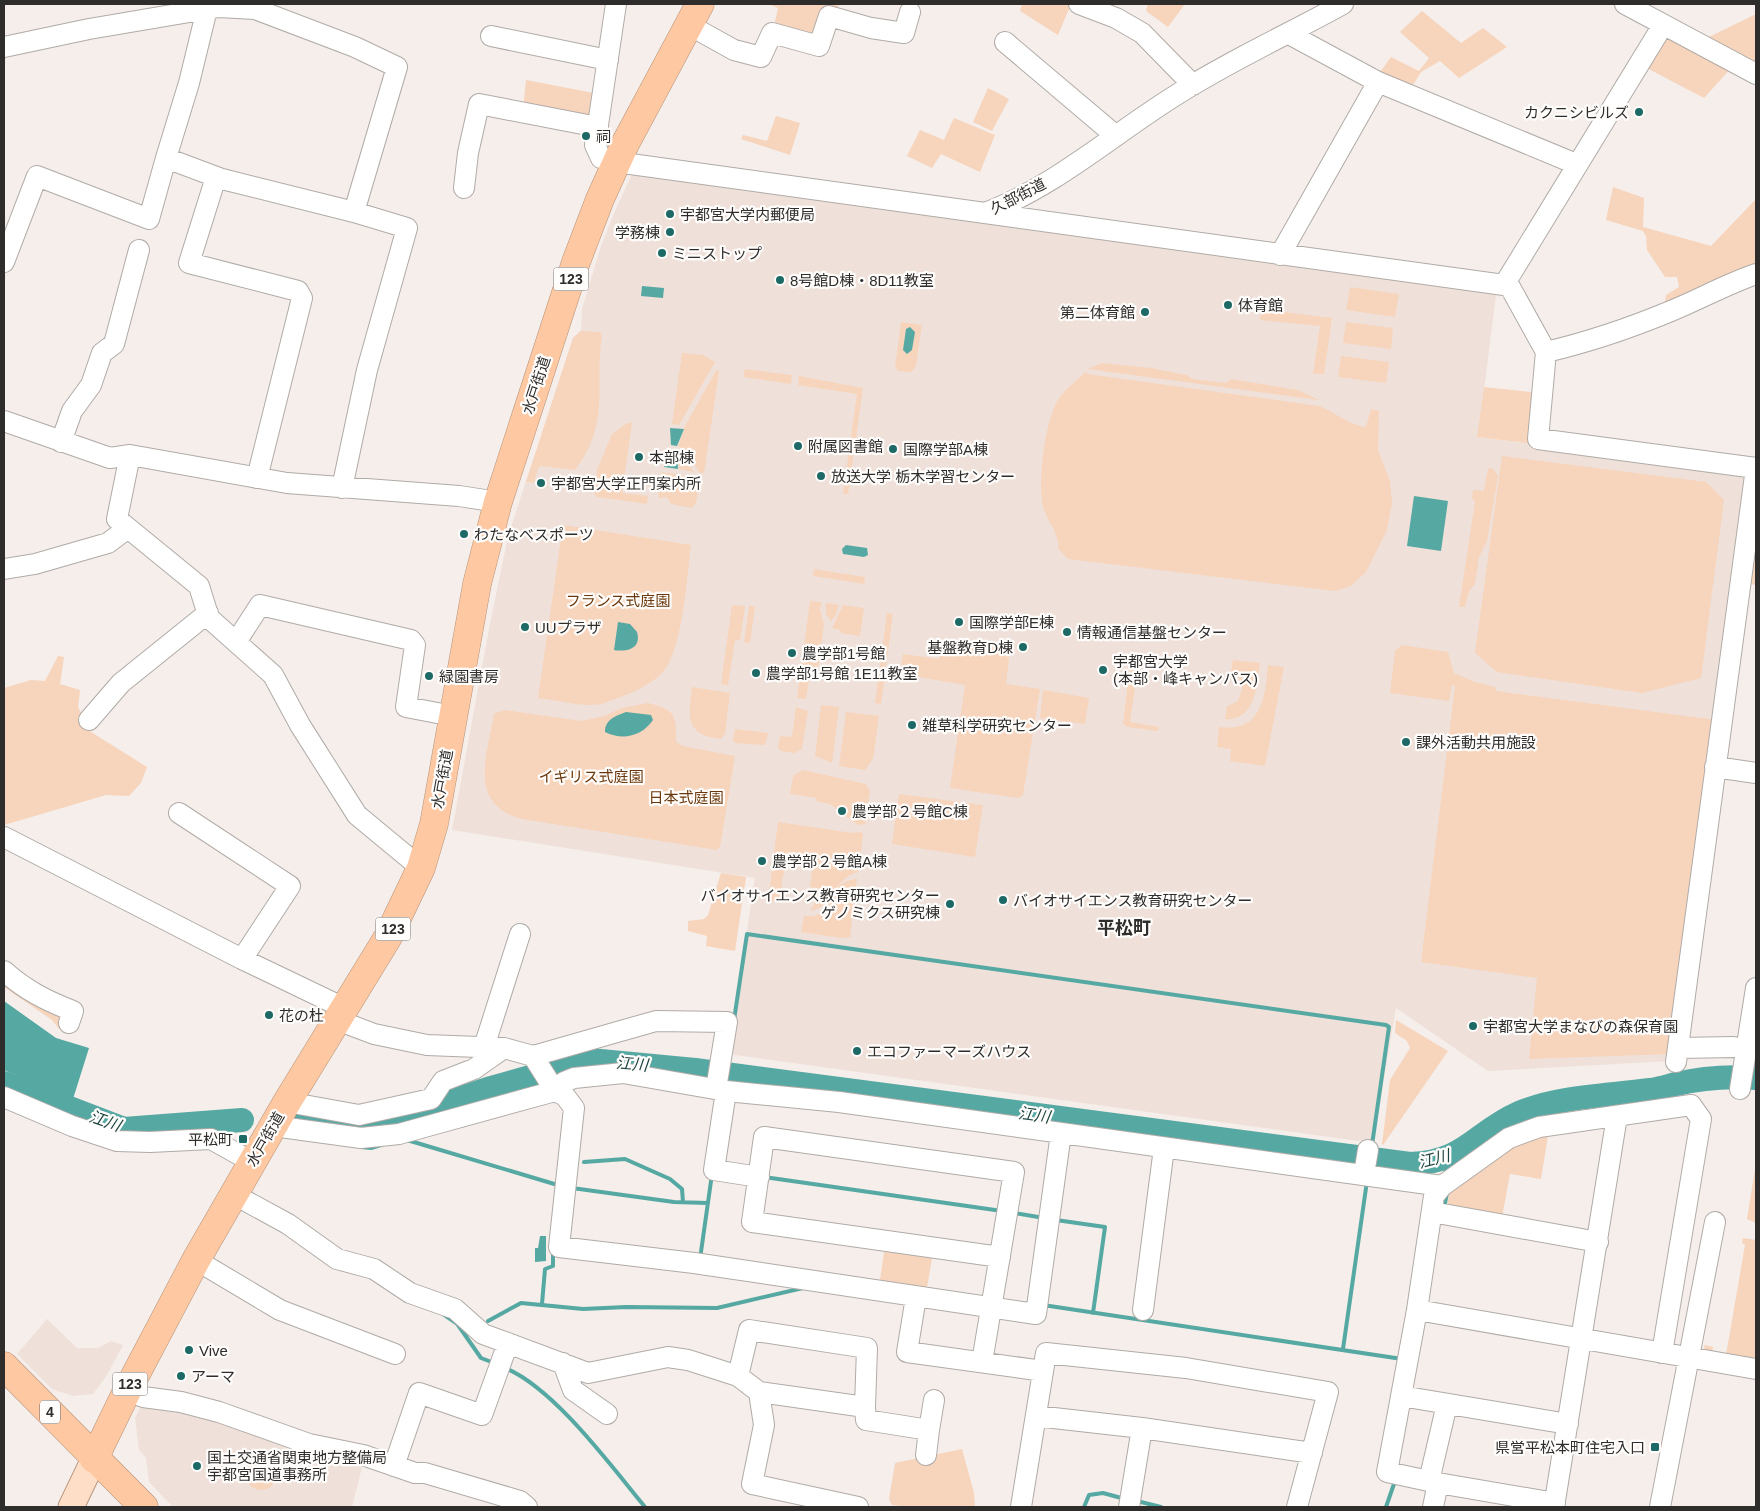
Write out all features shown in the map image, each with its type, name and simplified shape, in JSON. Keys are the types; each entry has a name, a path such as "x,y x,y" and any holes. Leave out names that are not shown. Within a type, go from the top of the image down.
{"highway":[{"name":"水戸街道","path":"94,1458 196,1260 287,1102 401,915 421,868 434,824 477,584 498,502 586,233 616,162 694,14"},
{"name":"4","path":"4,1366 144,1507"}],"main road":[{"name":"水戸街道","path":"71,1507 94,1458"}],"street":[{"path":"616,4 595,145 600,158 616,162"},
{"path":"1079,4 1116,18 1142,33 1193,85"},
{"name":"久部街道","path":"616,162 985,213 1004,206 1074,165 1193,85 1343,4"},
{"path":"1625,4 1756,74"},
{"path":"4,262 37,176 148,218 189,83 215,7"},
{"path":"4,47 90,29 215,7 286,12 397,66 354,212"},
{"path":"694,14 734,50 761,57 772,33 818,46 829,16 871,28 904,32 910,12"},
{"path":"1504,285 1576,164 1663,25"},
{"path":"1289,34 1378,82 1576,164"},
{"path":"491,36 608,60"},
{"path":"1004,42 1116,136"},
{"path":"1280,255 1378,82"},
{"path":"464,188 468,152 479,104 598,127"},
{"path":"166,158 216,177 354,212 407,228 367,370 342,488"},
{"path":"216,177 189,263 298,291 302,298 257,478"},
{"path":"985,213 1504,285 1510,287 1546,352 1538,439 1756,468 1677,1055 1739,1053"},
{"path":"61,442 72,411 91,385 102,353 114,344 139,250"},
{"path":"1546,352 1592,341 1673,310 1730,283 1756,274"},
{"path":"4,421 110,458 130,455 257,478 342,488 459,496 498,502"},
{"path":"130,455 117,519 199,586 209,618 273,675 300,725 357,815 421,868"},
{"path":"4,569 36,564 108,543 128,528"},
{"path":"236,642 260,605 411,640 415,645 406,707 453,716"},
{"path":"88,720 121,683 208,613"},
{"path":"1715,767 1756,773"},
{"path":"179,813 290,886 242,959"},
{"path":"4,837 242,959 374,1034 427,1045 504,1048 533,1056 656,1021 727,1022 721,1058 721,1090 714,1170 758,1177"},
{"path":"484,1047 520,934"},
{"path":"4,971 19,984 48,1001 73,1011 69,1023"},
{"path":"1740,1089 1739,1053 1756,988"},
{"path":"287,1102 359,1115 430,1099 443,1081 474,1069 504,1048"},
{"path":"533,1056 555,1092 565,1096 574,1108 559,1247 694,1263 1036,1314 1061,1133"},
{"path":"273,1126 361,1138 399,1134 555,1092 564,1082 574,1078 623,1073 721,1090 839,1102 1442,1186"},
{"path":"4,1097 72,1126 117,1140 150,1142 210,1139 252,1162"},
{"path":"1618,1116 1555,1505 1387,1472 1418,1310 1434,1196 1442,1186 1509,1138 1539,1127 1691,1105 1701,1119 1662,1354"},
{"path":"982,1362 1000,1257 1014,1172 764,1137 752,1222 1000,1257"},
{"path":"1143,1310 1164,1148"},
{"path":"1364,1174 1368,1150"},
{"path":"233,1194 288,1224 337,1258 374,1269 410,1293 455,1310 483,1334 588,1372 668,1357 688,1360 738,1376 759,1392 865,1407"},
{"path":"1432,1212 1598,1242"},
{"path":"1660,1507 1715,1222"},
{"path":"196,1260 280,1310 395,1354"},
{"path":"916,1297 907,1352 1043,1371"},
{"path":"1418,1310 1756,1369"},
{"path":"738,1376 749,1330 867,1348 866,1420 929,1430"},
{"path":"394,1466 419,1393 482,1415 508,1343"},
{"path":"1021,1507 1046,1352 1186,1368 1328,1392 1297,1507"},
{"path":"562,1363 573,1390 607,1414"},
{"path":"127,1391 143,1397 181,1402 219,1412 309,1444 362,1455 415,1473 425,1472 520,1502 527,1507"},
{"path":"759,1392 764,1425 752,1484 858,1507"},
{"path":"1401,1396 1568,1424"},
{"path":"926,1455 934,1400"},
{"path":"1433,1507 1434,1482 1447,1404"},
{"path":"1036,1416 1142,1428 1312,1454"},
{"path":"1129,1507 1142,1428"}],"shaded area":[{"name":"宇都宮大学 (本部・峰キャンパス)","path":"633,172 1497,288 1478,437 1752,473 1670,1061 1488,1071 1396,1008 1373,1143 728,1054 755,878 452,830 508,536 573,338 581,330 582,309 601,246"},
{"path":"47,1319 77,1348 98,1348 111,1341 123,1345 107,1375 93,1394 73,1396 52,1389 17,1354"},
{"path":"149,1403 364,1459 352,1507 173,1507 149,1482 146,1458 139,1450 135,1418 142,1404"}],"green space":[{"path":"769,4 839,4 837,11 816,40 773,31 778,8"},
{"path":"1022,4 1071,4 1058,35 1020,11"},
{"path":"1148,4 1185,4 1168,27 1146,11"},
{"path":"1422,11 1461,43 1483,28 1507,47 1459,78 1440,61 1421,72 1410,90 1378,75 1391,57 1419,71 1429,58 1400,32"},
{"path":"1756,14 1756,65 1707,38"},
{"path":"1663,34 1733,66 1704,98 1643,66"},
{"path":"526,80 599,94 594,124 523,109"},
{"path":"988,88 1009,99 992,131 973,122"},
{"path":"776,116 800,123 790,155 741,139 743,135 767,141"},
{"path":"954,118 995,135 980,172 941,154 932,168 907,156 920,130 944,140"},
{"path":"1613,187 1644,198 1643,227 1711,246 1756,199 1756,270 1664,309 1666,295 1679,287 1677,277 1665,277 1647,250 1646,236 1643,231 1606,220"},
{"path":"1350,287 1399,294 1395,317 1346,310"},
{"path":"1261,309 1332,318 1324,374 1313,374 1320,326 1260,320"},
{"path":"901,322 922,325 916,366 911,372 898,371 895,367"},
{"path":"1346,322 1393,328 1391,349 1343,343"},
{"path":"581,331 600,332 602,336 599,405 593,436 586,453 575,470 541,466 538,468 534,483 526,482 573,338"},
{"path":"682,353 703,355 715,362 679,425 672,424"},
{"path":"1341,356 1389,362 1386,383 1338,377"},
{"path":"1102,363 1151,368 1186,375 1193,379 1226,383 1231,379 1298,390 1319,400 1088,369"},
{"path":"717,369 719,372 704,473 700,473 685,451 678,446 685,426"},
{"path":"745,369 792,375 791,384 743,377"},
{"path":"1087,371 1087,374 1319,406 1366,427 1371,409 1379,411 1378,450 1390,481 1392,503 1387,530 1366,572 1351,586 1335,591 1068,559 1058,548 1057,536 1043,508 1041,480 1043,455 1050,418 1056,403 1068,388"},
{"path":"799,376 863,388 848,494 843,494 857,394 798,385"},
{"path":"1484,387 1539,393 1534,444 1477,437"},
{"path":"627,423 632,423 622,493 648,496 647,504 598,497 594,494 597,470 612,434"},
{"path":"677,451 679,452 694,472 679,469"},
{"path":"1502,456 1706,482 1724,500 1701,678 1642,693 1497,672 1475,653"},
{"path":"1488,468 1493,469 1498,476 1487,541 1479,557 1475,584 1469,591 1465,607 1459,607 1475,502 1472,498 1473,490 1484,491"},
{"path":"662,472 700,478 696,502 692,508 671,504 667,497 658,498"},
{"name":"フランス式庭園","path":"563,525 691,545 683,613 674,650 668,664 657,678 637,690 599,704 578,704 538,698"},
{"path":"1751,544 1756,545 1756,585 1745,583"},
{"path":"814,569 865,577 864,584 813,576"},
{"path":"810,601 822,602 820,609 824,625 818,667 811,667 806,699 797,698"},
{"path":"826,603 839,605 831,621 826,614"},
{"path":"732,605 745,606 740,640 735,640 728,685 721,684"},
{"path":"843,605 864,608 860,636 841,633 840,630 832,628"},
{"path":"749,606 755,607 750,643 744,642"},
{"path":"887,613 893,614 881,704 875,703"},
{"path":"942,640 1010,650 1006,684 1040,689 1023,795 1018,798 950,788 965,685 900,674 903,654 939,659"},
{"path":"1402,645 1448,652 1454,673 1475,682 1495,687 1496,691 1717,720 1670,1054 1529,1059 1537,978 1421,962 1455,686 1452,685 1449,701 1390,693 1395,651"},
{"path":"58,656 64,657 60,684 80,690 78,707 91,732 147,767 141,783 129,796 106,795 4,825 4,688 31,680 45,681"},
{"path":"1233,660 1260,663 1259,672 1253,700 1243,715 1225,719 1227,706 1237,702 1242,689 1241,681 1231,672"},
{"path":"1268,665 1284,667 1265,766 1230,761 1231,749 1217,747 1219,727 1233,727 1244,724 1253,718 1263,700"},
{"path":"1130,666 1138,667 1130,722 1159,727 1158,731 1127,727 1123,723"},
{"path":"692,687 730,693 725,734 721,739 701,734 695,729 690,716"},
{"path":"1043,690 1089,698 1085,724 1040,718"},
{"name":"イギリス式庭園","path":"648,703 665,708 673,715 676,726 676,742 683,746 735,756 720,847 717,850 522,819 505,812 493,802 487,790 485,762 494,714 504,710 581,721 604,716 622,708"},
{"path":"821,705 839,707 832,763 815,756"},
{"path":"796,707 808,711 802,749 795,753 781,751 778,748 780,736 792,737"},
{"path":"846,712 879,716 873,759 865,770 839,766"},
{"path":"735,729 768,733 765,745 735,743 733,741"},
{"path":"803,770 866,784 870,791 865,824 858,825 830,804 816,801 816,798 790,794 793,776"},
{"path":"899,794 983,805 975,857 892,844"},
{"path":"778,822 852,833 862,832 858,872 842,881 829,899 818,909 810,911 820,894 818,888 810,887 813,862 786,858 779,901 768,901"},
{"path":"721,873 746,877 735,951 706,946 707,936 688,931 688,921 704,919 708,915"},
{"path":"857,878 850,937 842,938 801,932 804,916 812,916 823,911 839,886"},
{"path":"4,977 63,1019 59,1029 52,1020 4,987"},
{"path":"1396,1020 1448,1051 1383,1145 1390,1080 1410,1048 1407,1041 1395,1033"},
{"path":"1549,1129 1541,1179 1510,1174 1502,1217 1447,1207 1450,1187 1508,1147"},
{"path":"1756,1163 1756,1223 1747,1219"},
{"path":"1743,1238 1756,1240 1756,1361 1710,1354 1705,1351 1704,1345 1713,1347 1712,1353 1726,1355 1745,1245 1742,1243"},
{"path":"885,1246 933,1253 927,1287 880,1280"},
{"path":"962,1449 974,1493 975,1507 911,1507 892,1505 889,1499 895,1463"},
{"path":"261,1460 271,1465 276,1475 271,1485 261,1490 251,1485 246,1475 251,1465"}],"water":[{"path":"642,286 664,288 663,298 641,296"},
{"path":"910,327 915,332 912,350 907,354 903,350 906,329"},
{"path":"670,428 684,429 677,446 671,445"},
{"path":"671,451 677,451 678,469 664,467"},
{"path":"1414,496 1448,501 1441,551 1407,546"},
{"path":"846,545 867,548 868,555 864,557 843,554 842,549"},
{"path":"618,622 630,624 637,632 638,638 635,646 628,650 614,650"},
{"path":"626,712 651,715 653,720 643,730 632,735 619,736 605,732 609,721"},
{"path":"4,1001 56,1038 89,1048 73,1099 4,1070"},
{"path":"540,1236 546,1236 546,1261 535,1262 535,1248 538,1248"}],"waterway":[{"path":"734,1020 747,934 1386,1025 1389,1027 1372,1145"},
{"name":"江川","path":"305,1116 371,1128 491,1088 590,1060 695,1070 1410,1164 1444,1158 1469,1145 1491,1129 1519,1113 1550,1103 1584,1097 1653,1090 1706,1079 1726,1077 1756,1078"},
{"name":"江川","path":"4,1083 124,1129 242,1120"},
{"path":"407,1140 561,1186"},
{"path":"361,1147 371,1148 381,1145"},
{"path":"584,1162 625,1159 670,1179 682,1189 683,1202"},
{"path":"1445,1159 1446,1176"},
{"path":"700,1259 712,1174"},
{"path":"764,1177 1002,1211"},
{"path":"1343,1349 1367,1181"},
{"path":"572,1188 674,1202 708,1203"},
{"path":"1444,1208 1447,1193"},
{"path":"1014,1213 1044,1218"},
{"path":"1056,1220 1105,1227 1093,1313"},
{"path":"542,1304 545,1269 553,1266 553,1252"},
{"path":"488,1321 521,1303 583,1309 626,1307 717,1308 803,1288"},
{"path":"1043,1305 1402,1359"},
{"path":"443,1314 459,1325"},
{"path":"458,1325 481,1358 494,1363"},
{"path":"505,1368 524,1378 543,1392 562,1410 599,1450 645,1507"},
{"path":"1386,1507 1395,1481"},
{"path":"1084,1507 1089,1495 1103,1493 1125,1499"},
{"path":"1137,1501 1161,1507"}],"place":[{"name":"カクニシビルズ","path":"1639,112"},
{"name":"祠","path":"586,136"},
{"name":"宇都宮大学内郵便局","path":"670,214"},
{"name":"学務棟","path":"670,232"},
{"name":"ミニストップ","path":"662,253"},
{"name":"8号館D棟・8D11教室","path":"780,280"},
{"name":"体育館","path":"1228,305"},
{"name":"第二体育館","path":"1145,312"},
{"name":"附属図書館","path":"798,446"},
{"name":"国際学部A棟","path":"893,449"},
{"name":"本部棟","path":"639,457"},
{"name":"放送大学 栃木学習センター","path":"821,476"},
{"name":"宇都宮大学正門案内所","path":"541,483"},
{"name":"わたなべスポーツ","path":"464,534"},
{"name":"国際学部E棟","path":"959,622"},
{"name":"UUプラザ","path":"525,627"},
{"name":"情報通信基盤センター","path":"1067,632"},
{"name":"基盤教育D棟","path":"1023,647"},
{"name":"農学部1号館","path":"792,653"},
{"name":"宇都宮大学 (本部・峰キャンパス)","path":"1103,670"},
{"name":"農学部1号館 1E11教室","path":"756,673"},
{"name":"緑園書房","path":"429,676"},
{"name":"雑草科学研究センター","path":"912,725"},
{"name":"課外活動共用施設","path":"1406,742"},
{"name":"農学部２号館C棟","path":"842,811"},
{"name":"農学部２号館A棟","path":"762,861"},
{"name":"バイオサイエンス教育研究センター","path":"1003,900"},
{"name":"バイオサイエンス教育研究センター ゲノミクス研究棟","path":"950,904"},
{"name":"花の杜","path":"269,1015"},
{"name":"宇都宮大学まなびの森保育園","path":"1473,1026"},
{"name":"エコファーマーズハウス","path":"857,1051"},
{"name":"平松町","path":"243,1139"},
{"name":"Vive","path":"189,1350"},
{"name":"アーマ","path":"181,1376"},
{"name":"県営平松本町住宅入口","path":"1655,1447"},
{"name":"国土交通省関東地方整備局 宇都宮国道事務所","path":"197,1466"}],"district":[{"name":"平松町","path":"1124,928"}],"park label":[{"name":"日本式庭園","path":"686,797"}]}
